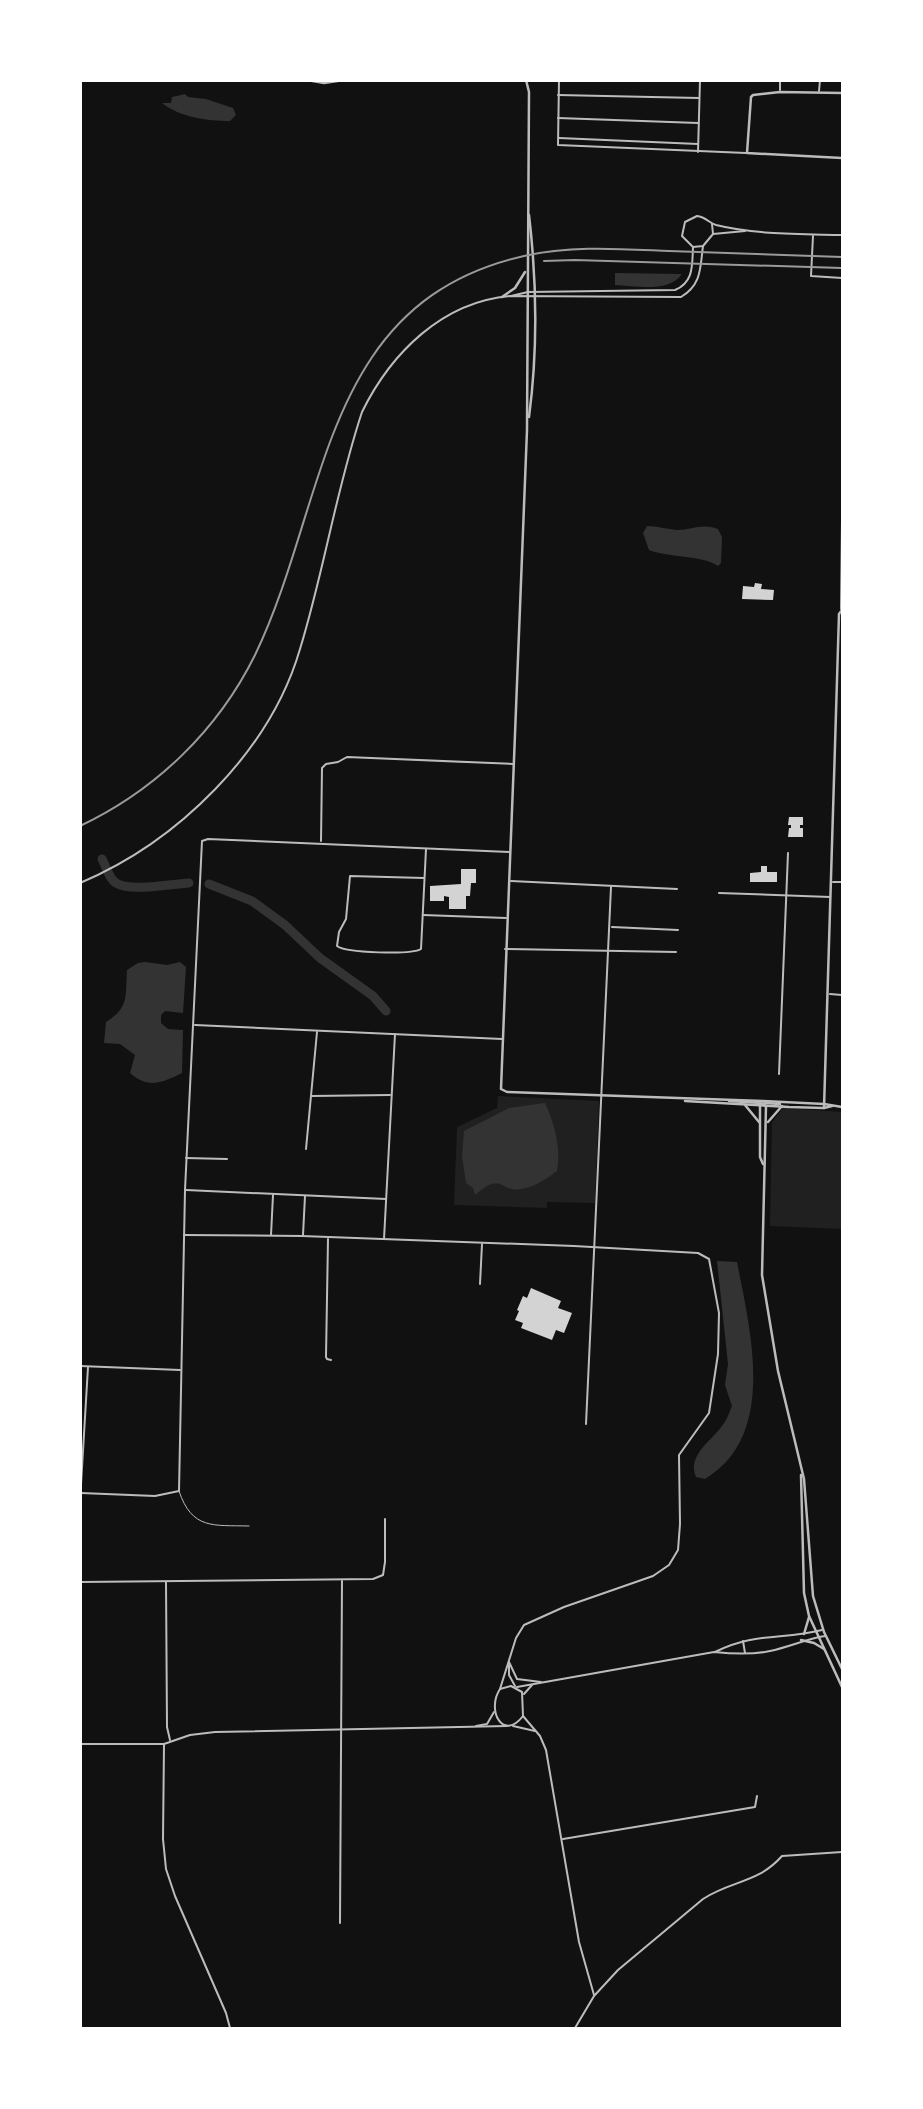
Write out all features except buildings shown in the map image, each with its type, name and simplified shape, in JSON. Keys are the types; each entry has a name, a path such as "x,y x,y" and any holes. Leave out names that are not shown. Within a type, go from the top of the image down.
{"street":[{"path":"307,80 324,83 344,80"},
{"path":"526,80 527,430 506,918 502,1090 744,1105 797,1103"},
{"path":"559,80 556,143 562,147 842,158"},
{"path":"698,152 700,80"},
{"path":"780,80 780,92"},
{"path":"819,92 820,80"},
{"path":"747,153 753,94 842,93"},
{"path":"558,95 699,98"},
{"path":"557,118 698,122"},
{"path":"557,138 698,144"},
{"path":"527,201 536,271 536,350 527,430"},
{"path":"80,883 119,866 182,821 208,798 253,742 273,710 300,651 353,438 362,412 373,388 398,354 428,329 467,306 502,297 528,292 675,290 684,286 692,273 693,247 682,236 685,222 697,216 706,218 712,224 750,231 842,235"},
{"path":"510,296 681,297 691,290 696,282 704,246 713,234 712,224"},
{"path":"713,234 750,231"},
{"path":"813,235 811,276 842,278"},
{"path":"693,247 704,246"},
{"path":"502,297 515,288 527,268"},
{"path":"824,1106 839,614 842,610 842,521"},
{"path":"321,843 322,768 326,764 347,757 514,764"},
{"path":"81,1493 155,1496 179,1491 184,1190 202,840 509,852"},
{"path":"424,878 350,876 346,919 339,932 337,946 347,950 419,951 422,946 426,848"},
{"path":"779,1073 788,853"},
{"path":"508,881 677,889"},
{"path":"831,882 842,882"},
{"path":"586,1424 611,887"},
{"path":"719,893 830,897"},
{"path":"422,915 506,918"},
{"path":"610,927 677,930"},
{"path":"505,949 676,952"},
{"path":"827,995 842,995"},
{"path":"194,1025 502,1039"},
{"path":"306,1149 317,1031"},
{"path":"384,1240 395,1034"},
{"path":"311,1096 390,1095"},
{"path":"673,1099 824,1106"},
{"path":"723,1100 782,1107 842,1107"},
{"path":"744,1105 760,1124"},
{"path":"763,1105 760,1124 760,1157 763,1164"},
{"path":"763,1105 766,1125 766,1157 763,1164 764,1297 804,1479 813,1596 823,1629 842,1669"},
{"path":"766,1125 770,1117 782,1107"},
{"path":"186,1158 227,1159"},
{"path":"184,1190 386,1199"},
{"path":"271,1236 273,1195"},
{"path":"302,1236 305,1196"},
{"path":"184,1235 302,1236 595,1247 688,1252 704,1255 710,1263 719,1313 715,1380 709,1413 678,1458 678,1550 669,1564 653,1576 529,1621 520,1630 495,1698 497,1719 507,1726"},
{"path":"328,1238 326,1357 331,1360"},
{"path":"480,1284 482,1243"},
{"path":"80,1366 180,1370"},
{"path":"80,1501 88,1367"},
{"path":"802,1473 800,1491 804,1593 809,1616 842,1687"},
{"path":"80,1582 373,1578 383,1575 386,1562 385,1519"},
{"path":"166,1580 167,1727 170,1741"},
{"path":"340,1923 342,1580"},
{"path":"804,1634 809,1616"},
{"path":"500,1689 714,1652 768,1635 804,1634 823,1629"},
{"path":"714,1652 746,1654 770,1651 826,1635"},
{"path":"801,1640 824,1649"},
{"path":"743,1641 746,1654"},
{"path":"509,1661 517,1679 548,1682"},
{"path":"509,1661 509,1675 523,1697"},
{"path":"532,1684 523,1697 523,1717 536,1731 546,1750 579,1942 594,1996"},
{"path":"472,1727 487,1724 495,1710"},
{"path":"513,1726 523,1717"},
{"path":"80,1744 164,1744 203,1732 507,1726 536,1731"},
{"path":"164,1744 163,1846 166,1869 230,2028"},
{"path":"562,1839 755,1807 757,1796"},
{"path":"575,2028 594,1996 618,1970 644,1946 714,1892 759,1875 771,1868 782,1856 842,1852"}],"lane":[{"path":"179,1491 186,1509 204,1524 249,1526"}],"shaded area":[{"path":"185,94 233,108 236,115 230,121 203,119 177,112 162,103 171,103 172,97"},
{"path":"615,273 682,274 669,284 642,287 615,285"},
{"path":"647,526 677,530 702,527 718,529 722,537 721,563 718,566 703,560 649,550 643,533"},
{"path":"145,962 167,965 180,962 186,967 183,1013 165,1011 161,1015 161,1023 168,1029 183,1030 182,1073 155,1083 143,1081 130,1073 135,1055 120,1044 104,1043 106,1022 114,1017 125,1000 127,970"},
{"path":"498,1096 599,1101 595,1203 547,1202 547,1208 454,1205 457,1127 497,1108"},
{"path":"545,1103 556,1136 557,1171 526,1188 514,1189 496,1183 475,1195 473,1188 466,1183 462,1156 464,1131 509,1108"},
{"path":"783,1108 842,1112 842,1229 770,1226 772,1122"},
{"path":"717,1261 737,1262 748,1318 753,1380 751,1409 743,1436 728,1460 705,1479 696,1477 694,1469 697,1456 724,1424 732,1406 725,1385 728,1364"}],"waterway":[{"path":"102,859 111,879 122,886 189,883"},
{"path":"209,884 252,901 285,925 320,958 373,996 386,1011"}],"railway":[{"path":"80,826 134,795 159,776 203,733 240,682 255,655 279,596 341,415 369,362 406,316 457,280 524,256 542,253 615,249 842,257"},
{"path":"544,261 842,268"}]}
